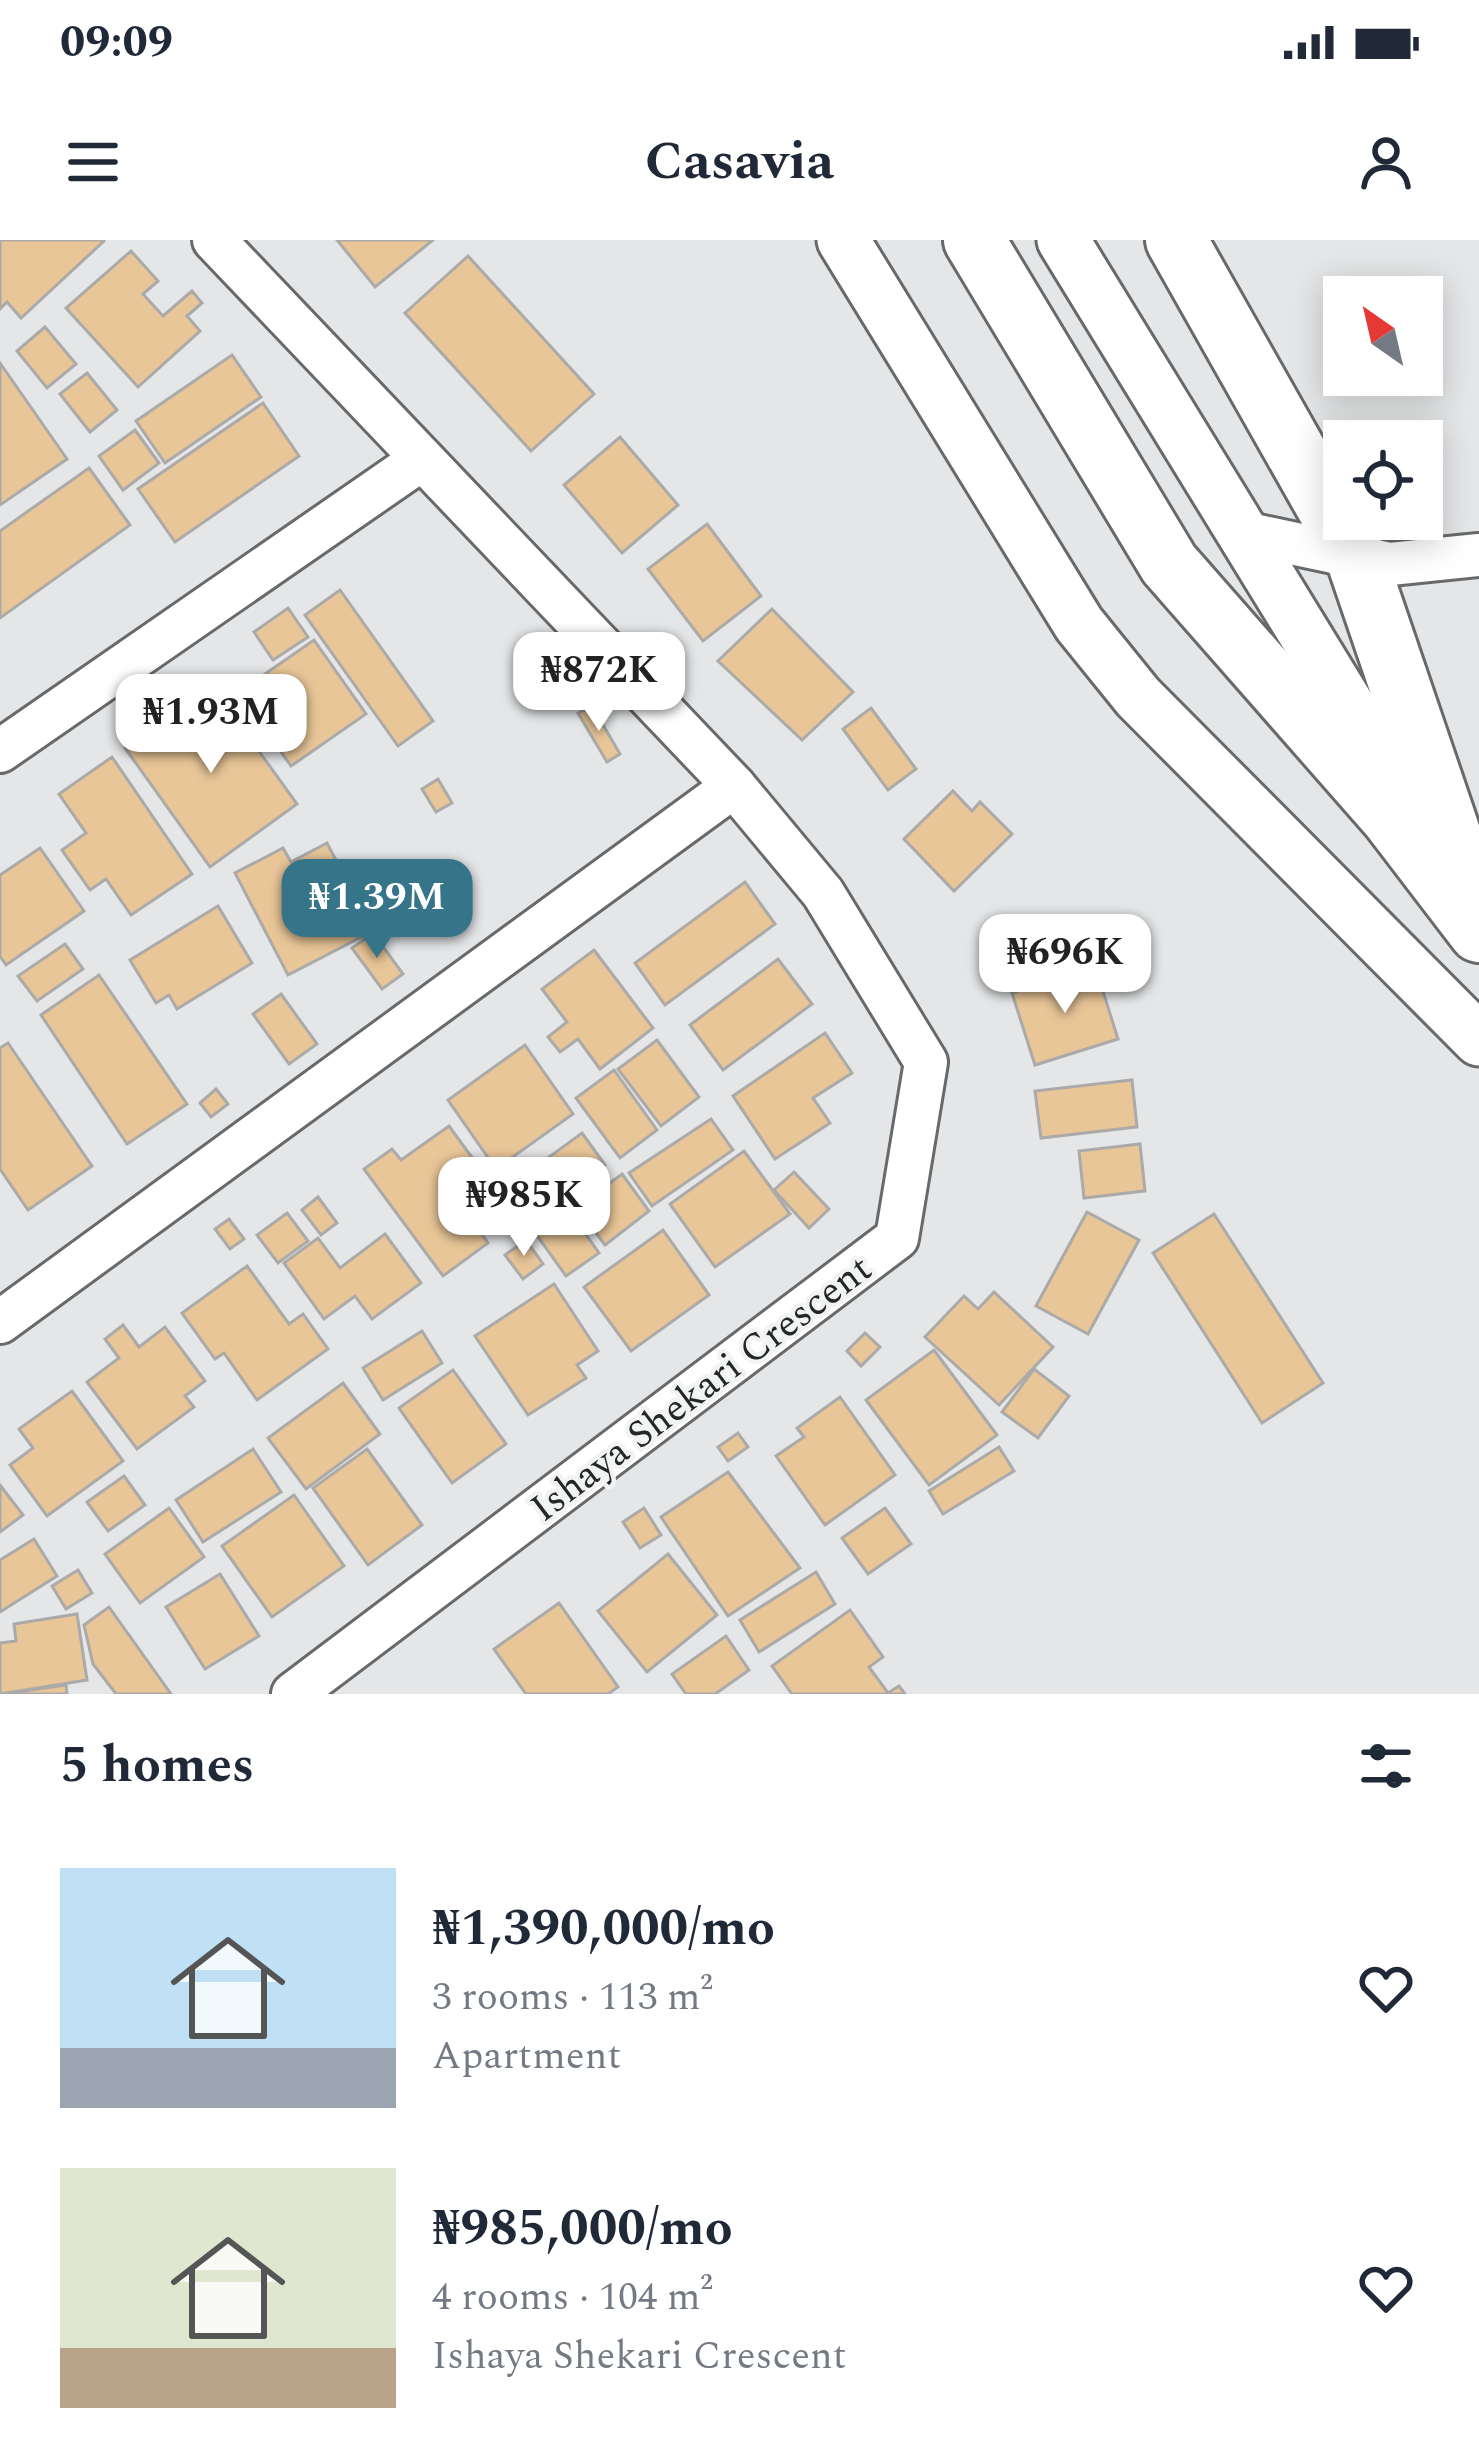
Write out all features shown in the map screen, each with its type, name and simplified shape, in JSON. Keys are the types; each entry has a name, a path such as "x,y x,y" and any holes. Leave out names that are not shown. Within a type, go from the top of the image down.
{"highway":[{"path":"974,240 1168,564 1478,920"},
{"path":"1176,240 1357,560 1478,920"}],"main road":[{"path":"843,240 1079,624 1138,697 1479,1040"},
{"path":"1063,240 1478,920"}],"street":[{"name":"Ishaya Shekari Crescent","path":"214,240 734,786 823,893 926,1062 897,1238 293,1694"},
{"path":"0,751 422,459"},
{"path":"1239,532 1357,560 1424,563 1479,555"},
{"path":"0,1322 734,786"}],"building":[{"path":"0,240 104,241 21,318 7,302 0,309"},
{"path":"337,240 433,240 375,287"},
{"path":"131,251 158,281 143,294 163,316 192,291 202,303 187,316 200,331 138,387 66,308"},
{"path":"468,256 594,394 531,451 405,313"},
{"path":"45,327 76,364 47,388 17,351"},
{"path":"232,355 261,397 165,463 136,421"},
{"path":"0,363 67,459 0,505"},
{"path":"87,373 117,410 90,432 60,394"},
{"path":"263,403 299,456 175,542 138,489"},
{"path":"135,430 159,463 123,490 99,456"},
{"path":"620,437 678,505 622,553 564,485"},
{"path":"89,468 130,525 0,618 0,531"},
{"path":"707,524 761,596 703,641 648,569"},
{"path":"340,590 433,721 398,746 305,615"},
{"path":"288,608 308,637 273,660 254,632"},
{"path":"772,609 853,692 802,740 718,661"},
{"path":"314,640 366,714 291,766 239,692"},
{"path":"212,686 297,804 210,867 125,748"},
{"path":"592,706 620,754 607,762 578,713"},
{"path":"871,708 916,769 888,790 843,729"},
{"path":"112,757 192,874 131,915 106,879 90,890 62,850 86,833 59,794"},
{"path":"438,779 452,803 436,812 422,789"},
{"path":"953,791 972,811 980,802 1012,834 954,891 904,839"},
{"path":"327,843 359,904 351,908 365,935 288,975 235,873 283,848 291,862"},
{"path":"40,848 84,911 6,965 0,956 0,875"},
{"path":"745,882 775,924 665,1005 635,963"},
{"path":"218,906 252,963 177,1009 169,995 156,1003 130,960"},
{"path":"373,933 403,974 382,989 352,948"},
{"path":"65,944 83,969 37,1001 18,976"},
{"path":"594,950 653,1028 600,1069 578,1039 560,1052 548,1037 567,1022 542,989"},
{"path":"778,959 812,1004 723,1070 690,1025"},
{"path":"1095,966 1118,1039 1035,1065 1012,993"},
{"path":"99,975 187,1104 127,1144 41,1015"},
{"path":"281,994 317,1044 289,1064 253,1014"},
{"path":"825,1033 852,1073 813,1098 830,1123 775,1159 733,1096"},
{"path":"657,1040 699,1097 661,1126 618,1069"},
{"path":"8,1043 92,1166 28,1210 0,1169 0,1048"},
{"path":"525,1045 573,1114 496,1169 448,1100"},
{"path":"614,1070 657,1130 620,1158 576,1098"},
{"path":"1132,1080 1137,1127 1041,1138 1035,1091"},
{"path":"216,1089 228,1104 211,1117 200,1103"},
{"path":"711,1119 733,1150 652,1206 629,1173"},
{"path":"449,1126 503,1200 473,1222 488,1243 443,1276 364,1169 392,1149 401,1160"},
{"path":"582,1133 605,1165 530,1218 508,1187"},
{"path":"1140,1144 1145,1191 1084,1198 1079,1151"},
{"path":"744,1151 790,1214 715,1267 670,1204"},
{"path":"794,1172 829,1209 809,1228 774,1190"},
{"path":"622,1174 649,1211 605,1245 577,1207"},
{"path":"318,1197 337,1223 321,1235 302,1210"},
{"path":"569,1211 599,1253 566,1276 536,1234"},
{"path":"1087,1212 1139,1240 1088,1334 1036,1306"},
{"path":"287,1213 308,1241 278,1263 257,1235"},
{"path":"1214,1214 1323,1383 1262,1423 1153,1253"},
{"path":"229,1219 244,1239 230,1249 215,1229"},
{"path":"663,1230 709,1295 631,1351 584,1287"},
{"path":"385,1234 421,1283 372,1319 355,1296 324,1319 284,1263 318,1238 340,1268"},
{"path":"526,1240 543,1264 523,1279 505,1255"},
{"path":"247,1266 289,1324 303,1314 328,1349 257,1400 224,1353 215,1359 182,1313"},
{"path":"554,1284 598,1351 577,1365 586,1378 528,1415 475,1336"},
{"path":"994,1292 1053,1347 999,1405 925,1337 964,1296 978,1309"},
{"path":"123,1325 139,1347 165,1327 205,1381 185,1396 194,1407 137,1449 87,1382 119,1358 105,1339"},
{"path":"422,1331 442,1363 383,1400 363,1368"},
{"path":"865,1333 880,1347 861,1366 847,1351"},
{"path":"934,1350 997,1435 929,1485 866,1400"},
{"path":"1034,1369 1069,1396 1038,1438 1002,1412"},
{"path":"453,1370 506,1444 452,1483 399,1408"},
{"path":"343,1383 380,1434 306,1489 268,1438"},
{"path":"72,1391 123,1461 47,1516 10,1465 33,1448 19,1429"},
{"path":"840,1397 895,1475 825,1525 776,1456 804,1437 797,1428"},
{"path":"738,1433 748,1447 728,1461 718,1447"},
{"path":"999,1447 1014,1471 943,1514 929,1491"},
{"path":"253,1449 281,1492 203,1542 176,1500"},
{"path":"367,1449 422,1525 368,1565 313,1488"},
{"path":"728,1472 800,1568 728,1616 661,1517"},
{"path":"124,1476 145,1505 108,1531 87,1502"},
{"path":"0,1485 23,1515 0,1532"},
{"path":"294,1495 344,1566 272,1617 222,1546"},
{"path":"169,1508 204,1557 140,1603 105,1554"},
{"path":"644,1508 661,1535 640,1548 623,1522"},
{"path":"885,1508 911,1544 868,1574 842,1538"},
{"path":"34,1539 57,1576 0,1612 0,1560"},
{"path":"668,1554 717,1615 647,1672 598,1611"},
{"path":"78,1570 92,1593 66,1609 52,1586"},
{"path":"816,1572 835,1604 759,1652 740,1620"},
{"path":"220,1574 259,1636 205,1669 166,1607"},
{"path":"559,1603 618,1687 608,1694 526,1694 494,1649"},
{"path":"109,1607 171,1694 116,1694 93,1664 84,1625"},
{"path":"850,1610 883,1657 869,1667 888,1693 899,1686 905,1694 792,1694 772,1666"},
{"path":"77,1614 87,1680 0,1694 0,1643 16,1641 14,1624"},
{"path":"726,1636 749,1670 715,1694 686,1694 672,1674"},
{"path":"66,1685 67,1694 3,1694"}]}
